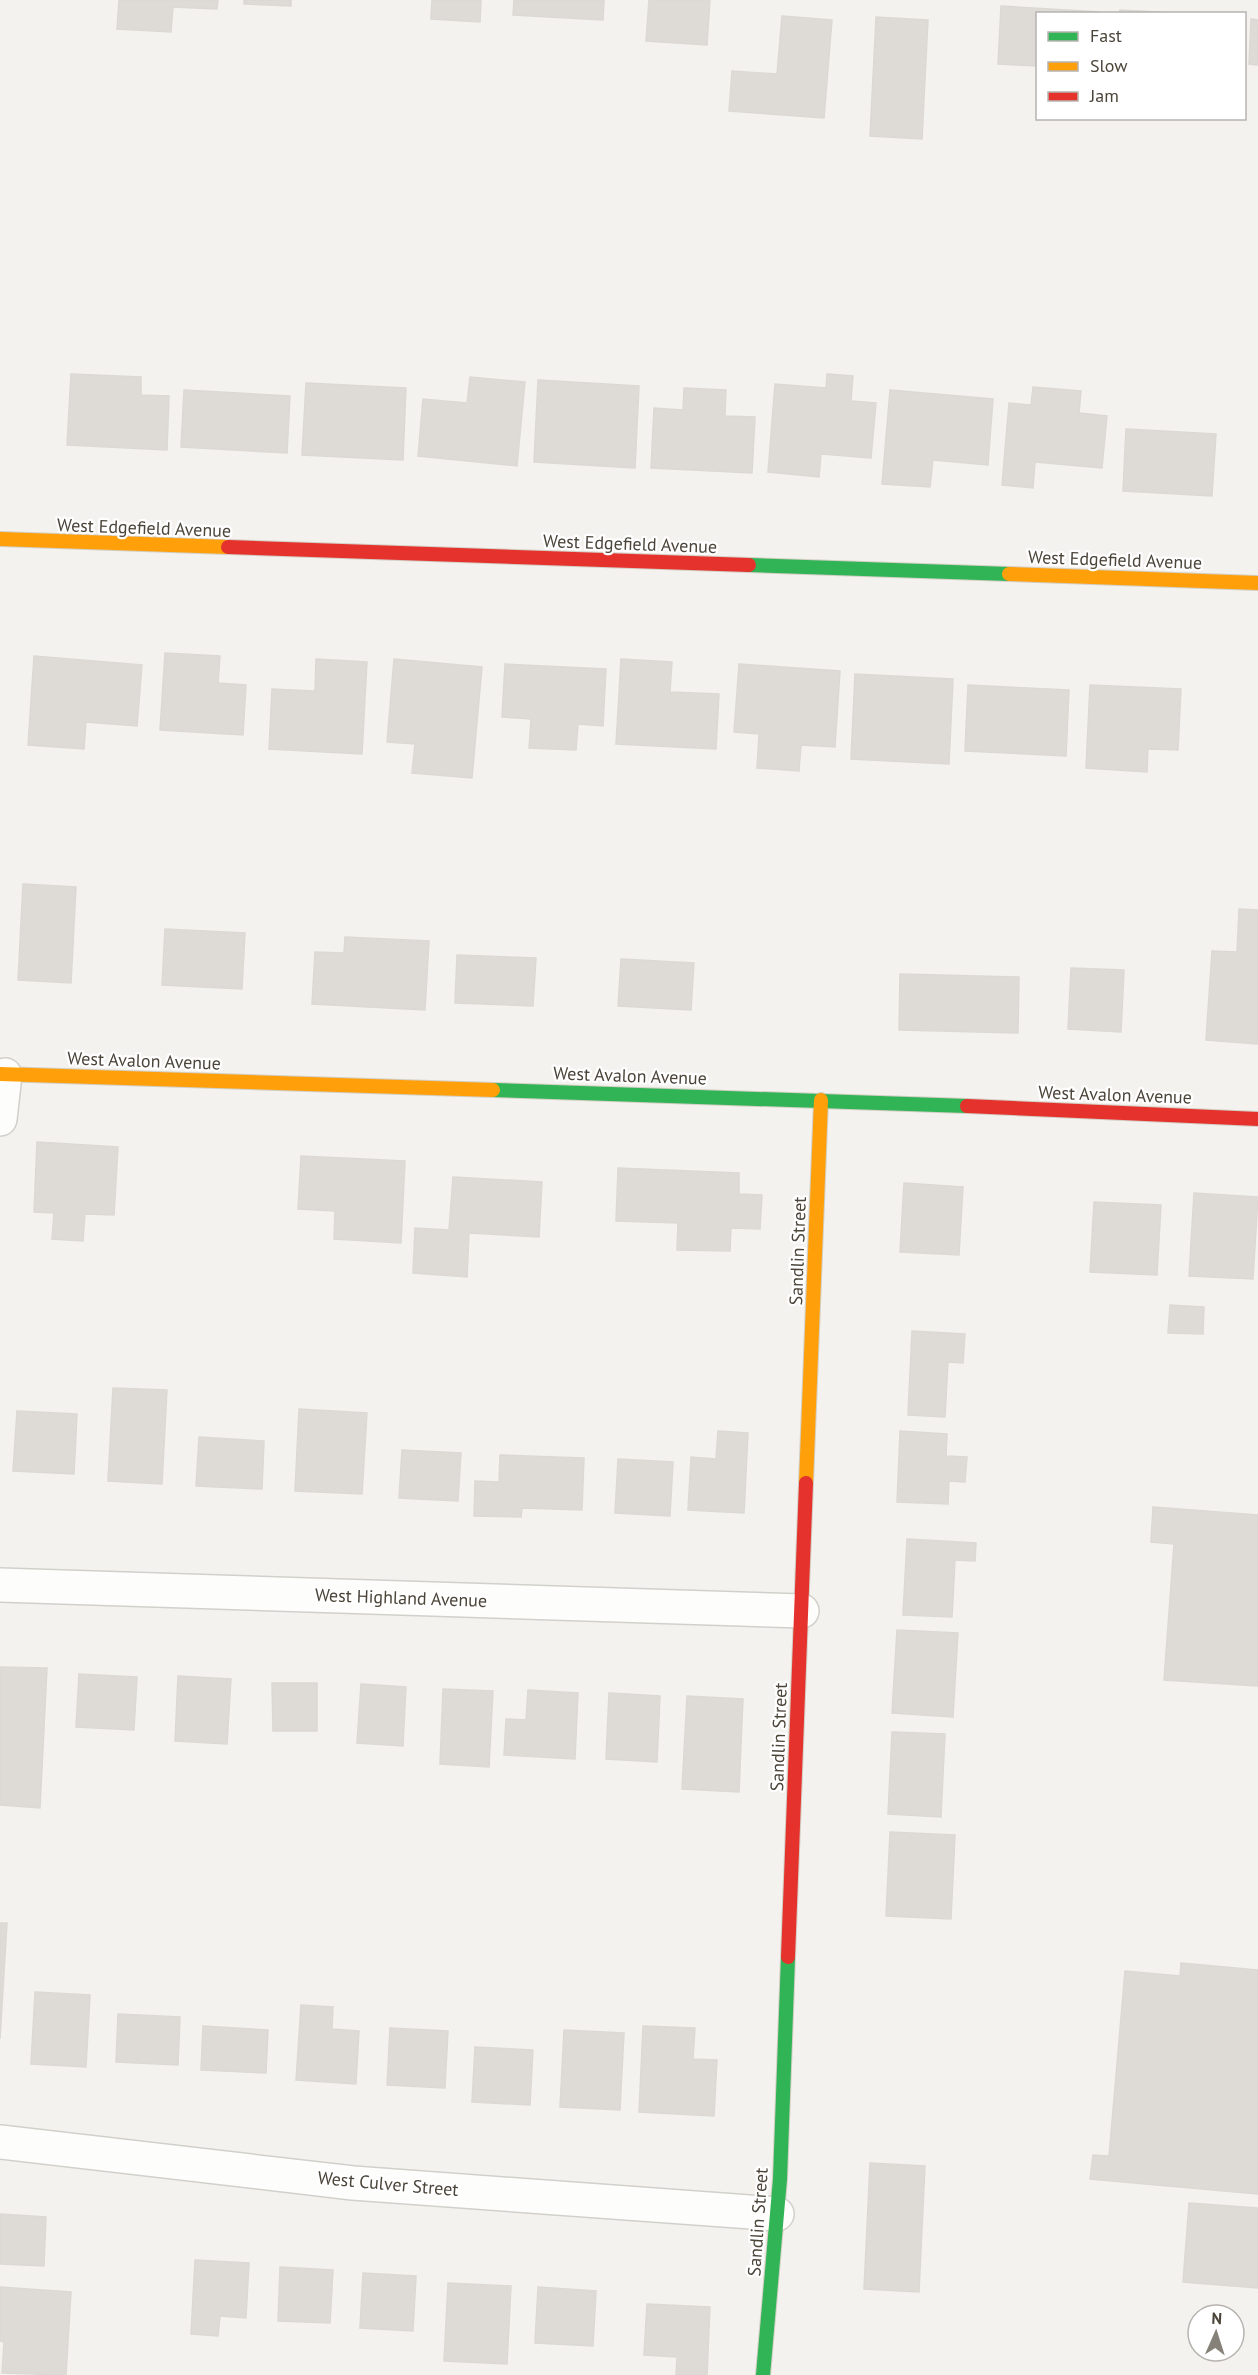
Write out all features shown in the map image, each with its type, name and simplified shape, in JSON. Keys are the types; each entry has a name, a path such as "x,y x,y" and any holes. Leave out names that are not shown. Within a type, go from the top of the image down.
{"street":[{"name":"West Edgefield Avenue","path":"0,539 1258,583"},
{"name":"West Avalon Avenue","path":"3,1075 821,1100 1258,1119"},
{"path":"0,1119 3,1075"},
{"name":"Sandlin Street","path":"763,2375 777,2214 821,1100"},
{"name":"West Highland Avenue","path":"0,1585 802,1611"},
{"name":"West Culver Street","path":"0,2142 353,2183 777,2214"}],"building":[{"path":"119,0 218,0 217,9 173,7 171,32 117,29"},
{"path":"244,0 291,0 291,6 244,4"},
{"path":"432,0 481,0 480,22 431,19"},
{"path":"514,0 604,0 603,20 513,15"},
{"path":"649,0 710,0 707,45 646,41"},
{"path":"1001,6 1101,12 1036,12 1036,66 998,64"},
{"path":"1120,10 1158,12 1120,12"},
{"path":"782,16 832,20 824,118 729,111 732,71 777,74"},
{"path":"876,17 928,20 922,139 870,136"},
{"path":"1251,19 1258,20 1258,65 1249,64"},
{"path":"71,374 141,377 141,395 169,396 167,450 67,445"},
{"path":"827,374 853,376 851,401 876,403 871,458 821,454 819,477 768,472 775,384 826,388"},
{"path":"470,377 525,382 517,466 418,456 423,399 467,403"},
{"path":"538,380 639,386 635,468 534,462"},
{"path":"306,383 406,388 403,460 302,455"},
{"path":"1033,387 1081,391 1079,413 1107,416 1102,468 1035,462 1033,488 1002,485 1009,403 1031,405"},
{"path":"684,388 726,390 725,416 755,417 752,473 651,468 654,408 683,410"},
{"path":"184,390 290,396 287,453 181,447"},
{"path":"890,390 993,399 988,465 933,460 930,487 882,484"},
{"path":"1126,429 1216,434 1212,496 1123,491"},
{"path":"165,653 220,656 218,683 246,685 243,735 160,730"},
{"path":"34,656 142,665 137,726 86,722 84,749 28,745"},
{"path":"316,659 367,662 362,754 269,749 272,689 315,691"},
{"path":"394,659 482,667 472,778 412,773 415,744 387,742"},
{"path":"621,659 672,662 670,692 719,694 716,749 616,744"},
{"path":"505,664 606,669 603,726 578,724 576,750 529,748 531,719 502,717"},
{"path":"739,664 840,671 835,747 801,745 799,771 757,768 759,734 734,732"},
{"path":"855,674 953,679 949,764 851,759"},
{"path":"968,685 1069,690 1066,756 965,751"},
{"path":"1090,685 1181,689 1178,750 1148,749 1147,772 1086,768"},
{"path":"23,884 76,887 71,983 18,980"},
{"path":"1239,909 1258,910 1258,1044 1206,1040 1212,951 1237,952"},
{"path":"165,929 245,933 242,989 162,985"},
{"path":"345,937 429,941 425,1010 312,1004 315,952 344,953"},
{"path":"457,955 536,958 533,1006 455,1003"},
{"path":"621,959 694,963 691,1010 618,1006"},
{"path":"1071,968 1124,970 1121,1032 1068,1029"},
{"path":"900,974 1019,977 1018,1033 899,1030"},
{"path":"37,1142 118,1147 114,1215 85,1214 83,1241 52,1239 54,1213 34,1212"},
{"path":"301,1156 405,1161 401,1243 334,1239 335,1211 298,1209"},
{"path":"618,1168 739,1173 739,1194 762,1195 760,1229 731,1228 730,1251 677,1250 678,1223 616,1221"},
{"path":"453,1177 542,1182 539,1237 469,1233 467,1277 413,1273 415,1228 449,1230"},
{"path":"904,1183 963,1187 959,1255 900,1252"},
{"path":"1194,1193 1258,1197 1253,1279 1189,1276"},
{"path":"1094,1202 1161,1205 1157,1275 1090,1272"},
{"path":"1170,1305 1204,1307 1203,1334 1168,1333"},
{"path":"912,1331 965,1334 963,1363 948,1362 945,1417 908,1415"},
{"path":"113,1388 167,1390 162,1484 108,1481"},
{"path":"299,1409 367,1413 362,1494 295,1491"},
{"path":"17,1411 77,1414 74,1474 13,1471"},
{"path":"718,1431 748,1433 744,1513 688,1510 691,1457 716,1459"},
{"path":"900,1431 947,1434 946,1456 967,1457 965,1482 949,1481 948,1504 897,1502"},
{"path":"199,1437 264,1441 262,1489 196,1486"},
{"path":"402,1450 461,1453 458,1501 399,1498"},
{"path":"500,1455 584,1458 582,1510 522,1508 521,1517 474,1516 475,1481 499,1482"},
{"path":"618,1459 673,1462 670,1516 615,1513"},
{"path":"1153,1507 1258,1515 1258,1686 1164,1680 1174,1544 1151,1542"},
{"path":"907,1539 976,1543 975,1561 955,1560 952,1617 903,1615"},
{"path":"897,1630 958,1633 953,1717 892,1713"},
{"path":"0,1667 47,1668 40,1808 0,1805"},
{"path":"79,1674 137,1677 134,1730 76,1727"},
{"path":"178,1676 231,1679 227,1744 175,1741"},
{"path":"272,1683 317,1683 317,1731 273,1731"},
{"path":"361,1684 406,1687 403,1746 357,1743"},
{"path":"443,1689 493,1691 489,1767 440,1764"},
{"path":"528,1690 578,1693 575,1759 504,1755 506,1719 526,1720"},
{"path":"609,1693 660,1696 657,1762 606,1759"},
{"path":"687,1696 743,1699 739,1792 682,1789"},
{"path":"892,1732 945,1734 941,1817 888,1814"},
{"path":"890,1832 955,1835 951,1919 886,1916"},
{"path":"0,1923 7,1923 0,2039"},
{"path":"1181,1963 1258,1970 1258,2194 1090,2179 1093,2155 1109,2156 1125,1971 1180,1976"},
{"path":"35,1992 90,1995 86,2067 31,2064"},
{"path":"301,2005 333,2007 332,2029 359,2031 356,2084 296,2080"},
{"path":"118,2014 180,2017 178,2065 116,2062"},
{"path":"203,2026 268,2030 266,2073 201,2070"},
{"path":"643,2026 695,2028 693,2059 717,2060 714,2116 639,2112"},
{"path":"390,2028 448,2031 445,2088 387,2085"},
{"path":"564,2030 624,2033 620,2110 560,2107"},
{"path":"475,2047 533,2050 530,2105 472,2102"},
{"path":"870,2163 925,2166 919,2292 864,2289"},
{"path":"1189,2203 1258,2208 1258,2288 1183,2282"},
{"path":"0,2214 46,2217 44,2266 0,2264"},
{"path":"195,2260 249,2263 246,2318 220,2316 218,2336 191,2334"},
{"path":"280,2267 333,2270 330,2323 278,2321"},
{"path":"363,2273 416,2276 413,2331 360,2328"},
{"path":"448,2283 511,2286 507,2364 444,2361"},
{"path":"0,2287 71,2292 66,2375 2,2373 4,2342 0,2341"},
{"path":"538,2287 596,2291 593,2346 535,2343"},
{"path":"647,2304 710,2307 707,2375 676,2375 677,2357 644,2355"}],"traffic: fast":[{"path":"749,565 1009,574"},
{"path":"493,1090 967,1106"},
{"path":"763,2375 780,2179 788,1957"}],"traffic: slow":[{"path":"0,539 228,547"},
{"path":"1009,574 1258,583"},
{"path":"0,1074 493,1090"},
{"path":"806,1483 821,1100"}],"traffic: jam":[{"path":"228,547 749,565"},
{"path":"967,1106 1258,1119"},
{"path":"788,1957 806,1483"}]}
